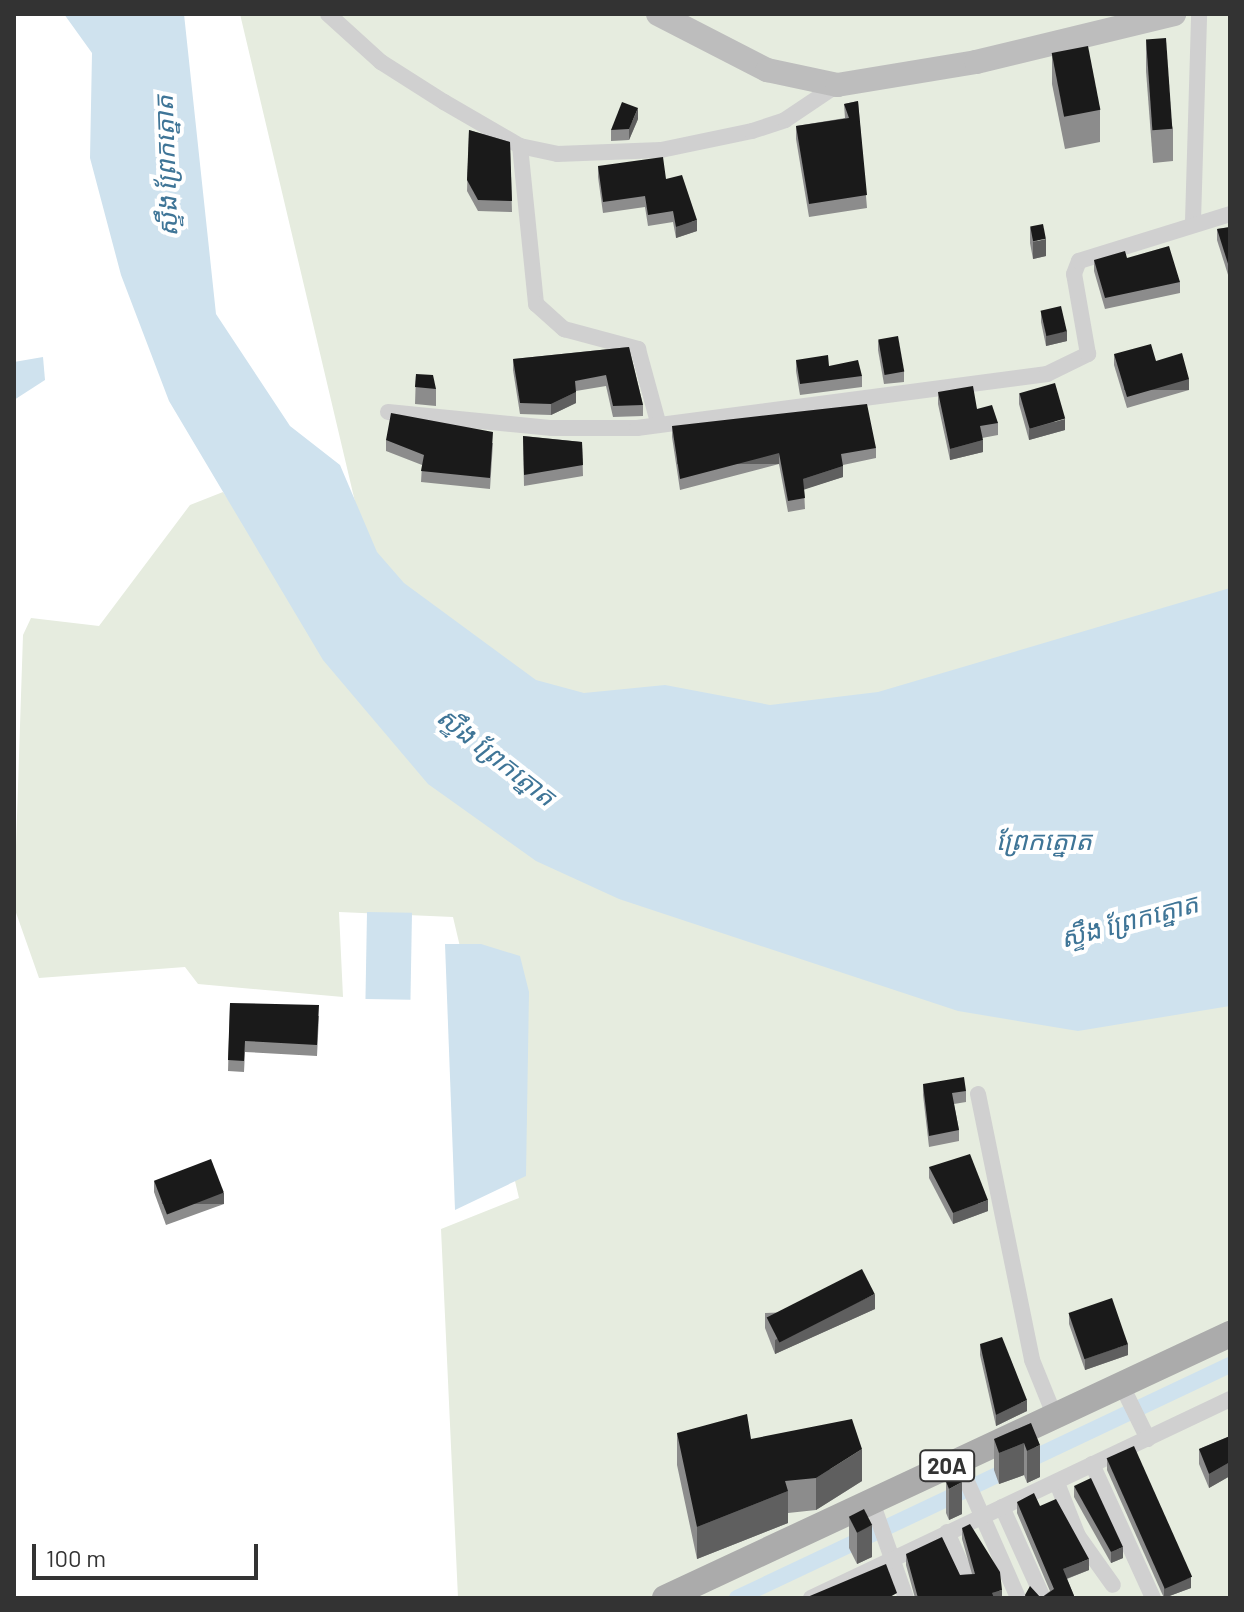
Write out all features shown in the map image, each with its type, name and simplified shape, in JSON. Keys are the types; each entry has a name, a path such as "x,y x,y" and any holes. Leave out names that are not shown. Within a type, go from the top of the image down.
{"main road":[{"path":"658,14 767,70 837,85 976,62 1174,14"},
{"name":"20A","path":"665,1598 876,1511 963,1471 1055,1417 1126,1394 1230,1334"}],"street":[{"path":"328,14 381,62 520,146 601,157 661,150 785,120 837,85"},
{"path":"1193,221 1199,14"},
{"path":"520,146 536,304 564,329 638,349 658,422"},
{"path":"388,412 552,428 658,422 977,386 1078,363 1088,354 1074,274 1079,261 1193,221 1230,214"},
{"path":"978,1094 1032,1360 1055,1417"},
{"path":"1126,1394 1146,1434"},
{"path":"811,1598 893,1552 947,1532 983,1509 1002,1507 1057,1483 1146,1434 1230,1399"},
{"path":"1092,1464 1153,1598"},
{"path":"963,1471 983,1509 1018,1598"},
{"path":"1057,1483 1078,1536 1113,1585"},
{"path":"1002,1507 1043,1598"},
{"path":"876,1511 893,1552 906,1598"},
{"path":"947,1532 967,1578"}],"shaded area":[{"path":"240,14 1230,14 1230,1598 458,1598 441,1229 519,1198 453,917 339,912 343,997 198,984 185,967 39,978 14,907 23,635 31,618 99,626 190,505 223,492 418,769"}],"water":[{"name":"ព្រែកត្នោត","path":"64,14 184,14 216,314 290,426 340,465 377,552 404,583 536,680 584,693 665,685 770,705 878,692 1230,588 1230,1006 1078,1031 958,1011 619,899 536,861 428,784 323,660 169,401 121,275 90,158 92,53"},
{"path":"43,357 45,380 14,400 14,362"},
{"path":"367,912 412,913 410,1000 365,999"},
{"path":"445,944 481,944 520,956 529,992 526,1176 455,1210"}],"building":[{"path":"1166,38 1172,129 1152,130 1146,39"},
{"path":"1088,46 1100,110 1064,117 1052,53"},
{"path":"858,101 867,195 809,204 796,126 849,118 844,104"},
{"path":"622,102 638,108 629,129 611,130"},
{"path":"469,130 510,142 512,201 478,200 467,180"},
{"path":"663,157 666,179 682,175 697,220 676,227 673,211 648,215 645,196 603,202 598,166"},
{"path":"1043,224 1046,239 1033,241 1030,226"},
{"path":"1230,227 1230,270 1217,229"},
{"path":"1169,246 1180,282 1105,298 1094,260 1125,251 1127,258"},
{"path":"1061,306 1067,331 1046,336 1041,311"},
{"path":"898,336 904,371 885,375 878,339"},
{"path":"1151,344 1156,361 1182,353 1189,379 1127,397 1114,354"},
{"path":"629,347 643,405 613,406 606,375 575,381 576,392 551,404 520,403 513,359"},
{"path":"828,355 829,366 858,360 862,376 800,384 796,360"},
{"path":"416,374 433,375 436,389 415,387"},
{"path":"1055,383 1065,419 1030,429 1019,393"},
{"path":"973,386 977,409 992,405 998,423 980,426 983,440 950,449 938,392"},
{"path":"867,404 876,448 841,454 843,466 803,479 805,498 788,501 779,453 680,479 672,426"},
{"path":"391,413 493,432 490,478 421,471 424,455 386,440"},
{"path":"523,436 582,442 583,465 524,475"},
{"path":"230,1003 319,1005 317,1045 245,1041 244,1061 228,1060"},
{"path":"964,1077 966,1091 952,1093 959,1130 929,1136 923,1084"},
{"path":"970,1154 988,1200 953,1213 929,1167"},
{"path":"211,1159 224,1193 167,1214 154,1181"},
{"path":"862,1269 875,1294 779,1343 767,1318"},
{"path":"1112,1298 1128,1344 1084,1359 1069,1313"},
{"path":"1002,1337 1027,1400 996,1415 980,1344"},
{"path":"747,1414 751,1439 852,1419 862,1449 816,1478 785,1481 788,1491 697,1527 677,1433"},
{"path":"1031,1423 1040,1445 1027,1451 1024,1443 999,1453 994,1439"},
{"path":"1230,1436 1230,1462 1209,1474 1199,1449"},
{"path":"1134,1446 1192,1577 1165,1589 1107,1458"},
{"path":"960,1475 962,1482 949,1489 946,1482"},
{"path":"1091,1478 1123,1547 1111,1552 1074,1486"},
{"path":"1034,1493 1040,1506 1056,1499 1089,1559 1063,1569 1075,1598 1041,1598 1054,1589 1017,1502"},
{"path":"864,1509 872,1525 857,1533 849,1517"},
{"path":"970,1524 1000,1572 1002,1590 992,1593 994,1598 918,1598 906,1554 942,1537 960,1575 975,1574 962,1528"},
{"path":"886,1564 897,1593 888,1598 805,1598"},
{"path":"1030,1586 1041,1598 1026,1598"}],"waterway":[{"path":"737,1598 1230,1365"}],"water label":[{"name":"ស្ទឹង ព្រែកត្នោត","path":"165,166"},
{"name":"ស្ទឹង ព្រែកត្នោត","path":"497,756"},
{"name":"ស្ទឹង ព្រែកត្នោត","path":"1129,920"}]}
